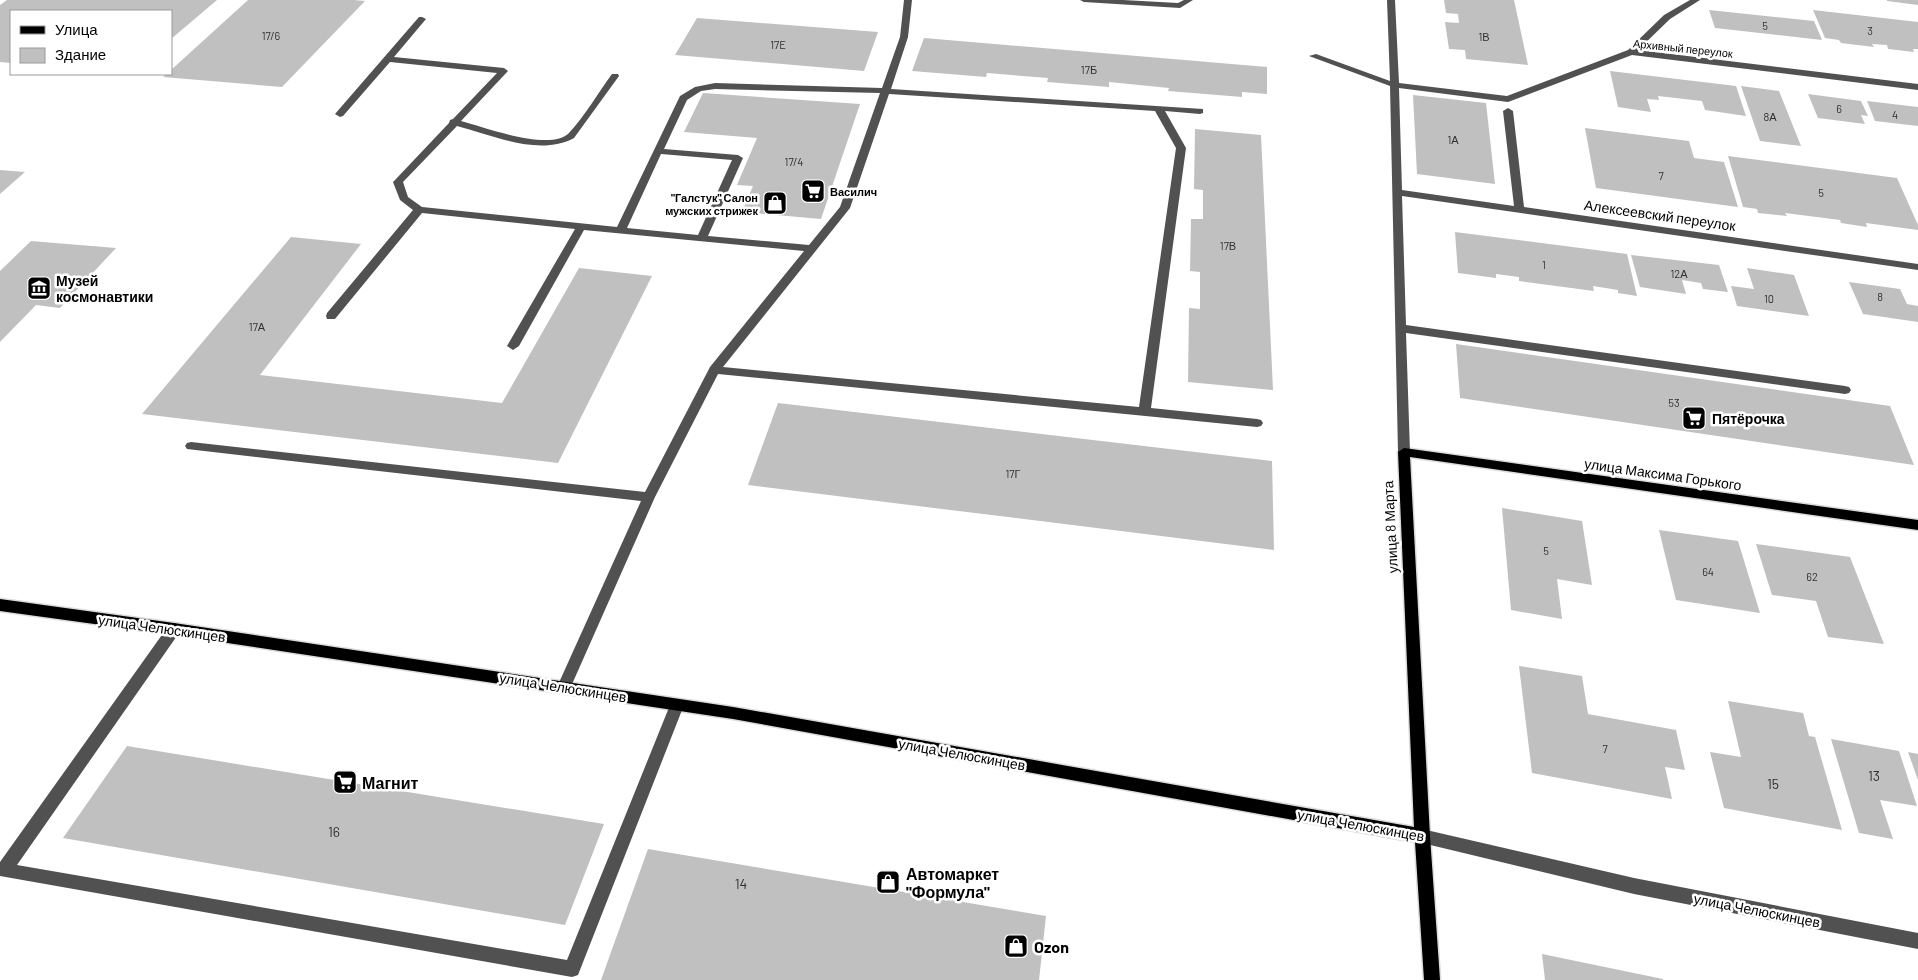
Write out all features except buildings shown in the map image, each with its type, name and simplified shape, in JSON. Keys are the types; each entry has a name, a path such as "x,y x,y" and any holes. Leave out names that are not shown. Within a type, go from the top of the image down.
{"main road":[{"name":"улица Максима Горького","path":"1404,452 1918,525"},
{"name":"улица 8 Марта","path":"1404,452 1422,836 1432,980"},
{"name":"улица Челюскинцев","path":"0,605 174,629 733,713 1422,836"}],"street":[{"path":"564,687 648,497 714,370 845,208 887,91 904,37 908,0"},
{"path":"1084,0 1180,6 1189,0"},
{"name":"улица 8 Марта","path":"1391,0 1395,72 1404,452"},
{"path":"1630,52 1667,17 1696,0"},
{"path":"340,114 422,18"},
{"name":"Архивный переулок","path":"1313,56 1394,85 1508,99 1630,52 1918,87"},
{"path":"386,59 504,71 487,91 453,122 398,182 403,198 419,210 813,249"},
{"path":"453,122 508,136 549,143 561,141 571,136 615,76"},
{"path":"621,230 684,98 698,89 715,86 887,91 1200,111"},
{"path":"1144,412 1181,148 1158,108"},
{"path":"1508,111 1519,208"},
{"path":"659,151 738,158 702,238"},
{"name":"Алексеевский переулок","path":"1398,192 1918,267"},
{"path":"331,316 419,210"},
{"path":"513,346 581,227"},
{"path":"1400,328 1845,390"},
{"path":"714,370 1257,423"},
{"path":"191,446 648,497"},
{"path":"174,629 4,870 572,969 677,705"},
{"name":"улица Челюскинцев","path":"1422,836 1634,886 1918,941"}],"place":[{"name":"Василич","path":"813,191"},
{"name":"\"Галстук\" Салон мужских стрижек","path":"775,203"},
{"name":"Музей космонавтики","path":"39,288"},
{"name":"Пятёрочка","path":"1694,418"},
{"name":"Магнит","path":"345,782"},
{"name":"Автомаркет \"Формула\"","path":"888,882"},
{"name":"Ozon","path":"1016,946"}]}
